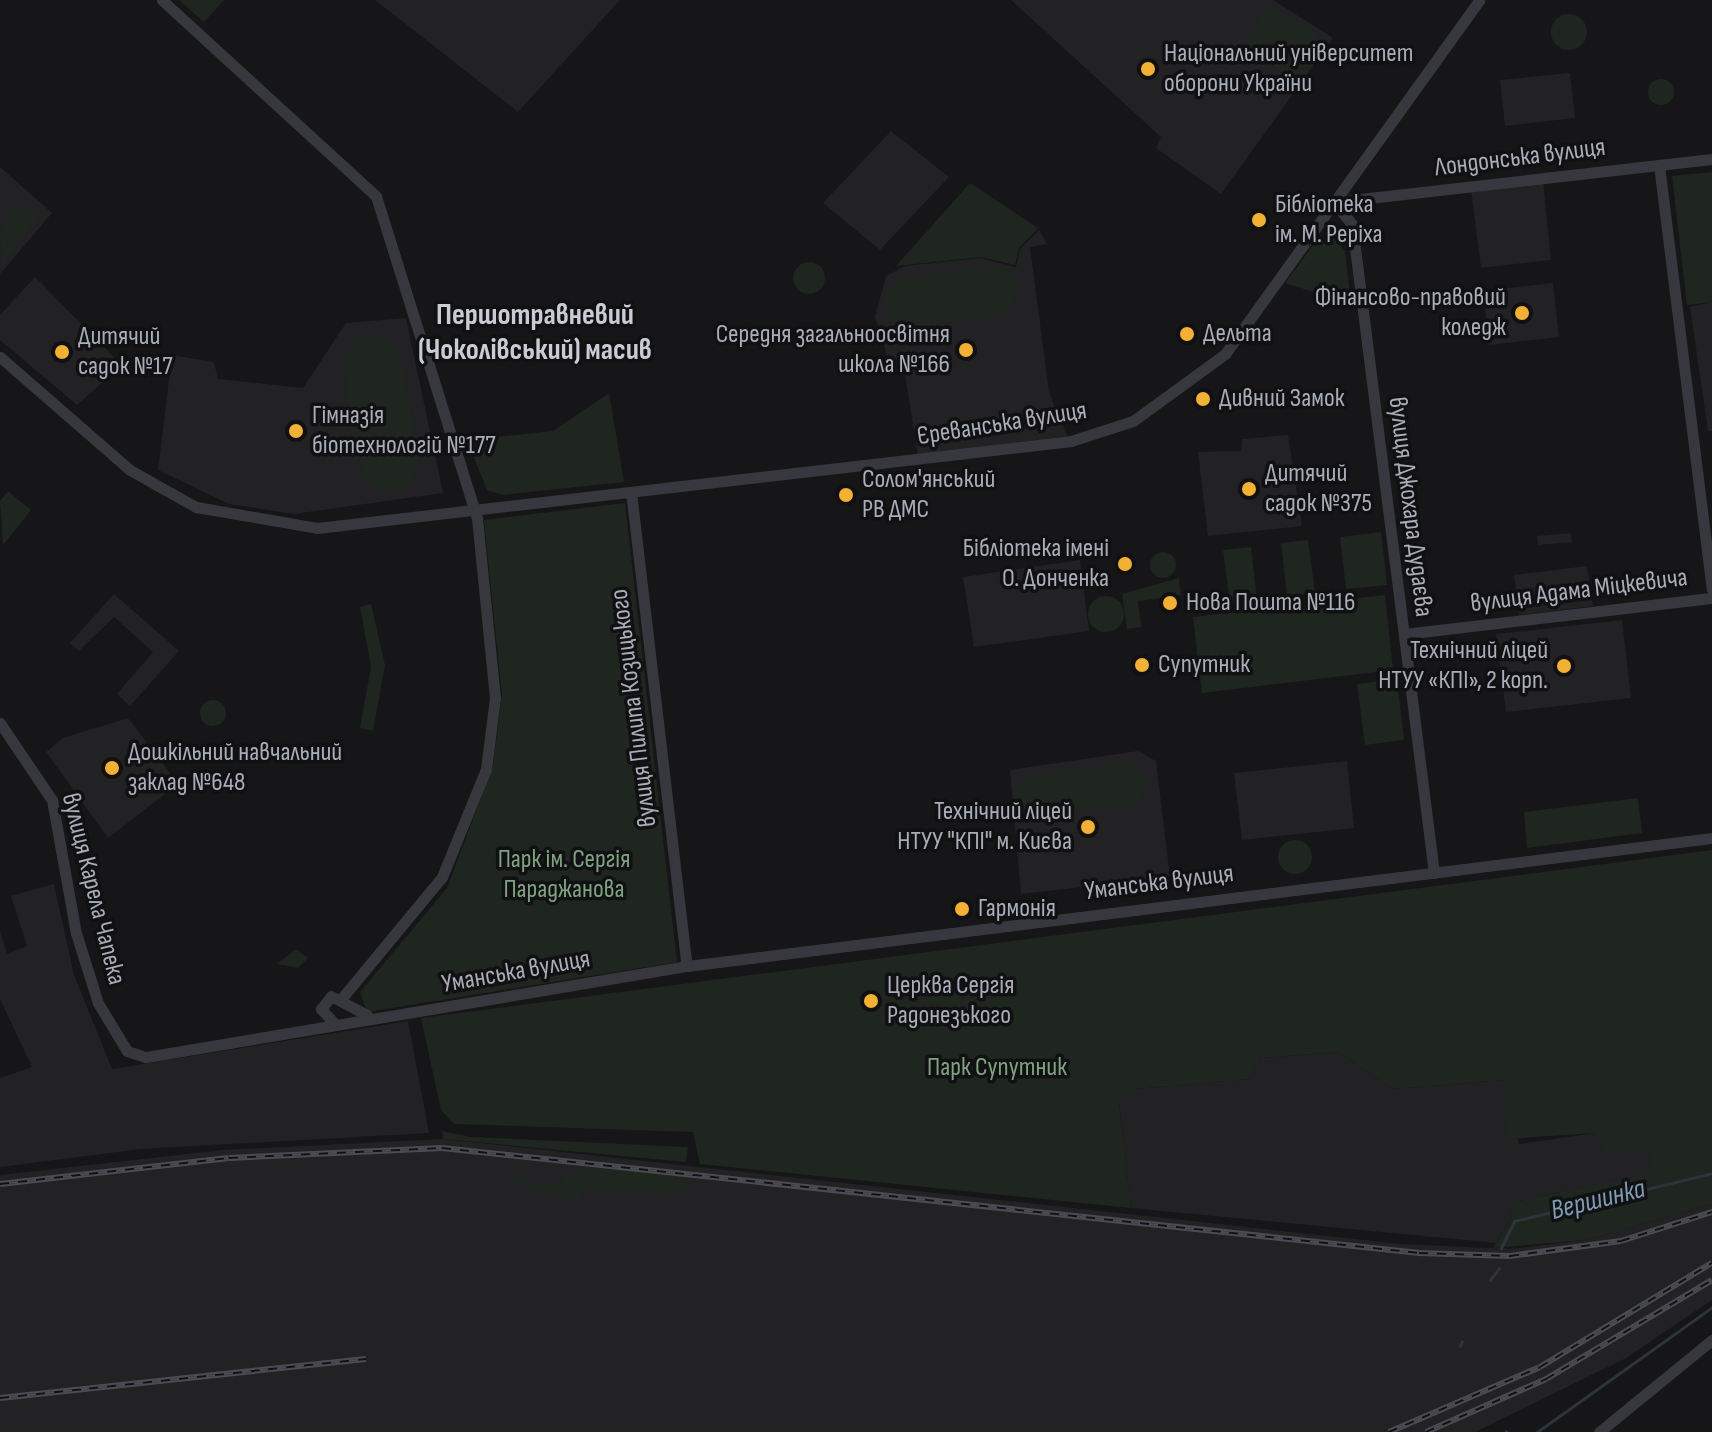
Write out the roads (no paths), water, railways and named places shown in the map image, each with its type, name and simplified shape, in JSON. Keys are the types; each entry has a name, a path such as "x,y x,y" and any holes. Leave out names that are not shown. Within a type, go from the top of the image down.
{"street":[{"path":"162,0 376,196 474,510 495,698 486,769 442,877 344,1001 346,1017 334,1023 321,1009"},
{"name":"Єреванська вулиця","path":"0,357 130,470 214,514 317,528 1071,441 1133,421 1225,354 1479,0"},
{"name":"Лондонська вулиця","path":"1334,202 1712,159"},
{"path":"1659,165 1712,589"},
{"name":"вулиця Джохара Дудаєва","path":"1334,202 1352,224 1434,873"},
{"name":"вулиця Пилипа Козицького","path":"631,492 687,966"},
{"name":"вулиця Адама Міцкевича","path":"1404,634 1712,598"},
{"name":"вулиця Карела Чапека","path":"0,723 52,800 76,933 98,1003 127,1051 146,1057"},
{"name":"Уманська вулиця","path":"146,1057 303,1026 687,966 1712,838"},
{"path":"303,1026 321,1009 327,998 344,1001 376,1017"},
{"path":"1599,1432 1712,1340"}],"waterway":[{"name":"Вершинка","path":"1501,1248 1514,1221 1712,1173"},
{"name":"Вершинка","path":"1490,1280 1499,1268"},
{"path":"1537,1432 1712,1307"},
{"name":"Вершинка","path":"1460,1346 1462,1341"}],"railway":[{"path":"0,1184 229,1158 442,1148 1419,1253 1510,1256 1621,1241 1712,1212"},
{"path":"1389,1432 1540,1367 1712,1263"},
{"path":"1426,1432 1546,1379 1712,1280"},
{"path":"0,1398 366,1359"}],"place":[{"name":"Національний університет оборони України","path":"1148,69"},
{"name":"Бібліотека ім. М. Реріха","path":"1259,220"},
{"name":"Фінансово-правовий коледж","path":"1522,313"},
{"name":"Дельта","path":"1187,334"},
{"name":"Середня загальноосвітня школа №166","path":"966,350"},
{"name":"Дитячий садок №17","path":"62,352"},
{"name":"Дивний Замок","path":"1203,399"},
{"name":"Гімназія біотехнологій №177","path":"296,431"},
{"name":"Дитячий садок №375","path":"1249,489"},
{"name":"Солом'янський РВ ДМС","path":"846,495"},
{"name":"Бібліотека імені О. Донченка","path":"1125,564"},
{"name":"Нова Пошта №116","path":"1170,603"},
{"name":"Супутник","path":"1142,665"},
{"name":"Технічний ліцей НТУУ «КПІ», 2 корп.","path":"1564,666"},
{"name":"Дошкільний навчальний заклад №648","path":"112,768"},
{"name":"Технічний ліцей НТУУ \"КПІ\" м. Києва","path":"1088,827"},
{"name":"Гармонія","path":"962,909"},
{"name":"Церква Сергія Радонезького","path":"871,1001"}],"district":[{"name":"Першотравневий (Чоколівський) масив","path":"535,332"}],"park label":[{"name":"Парк ім. Сергія Параджанова","path":"564,875"},
{"name":"Парк Супутник","path":"997,1068"}]}
